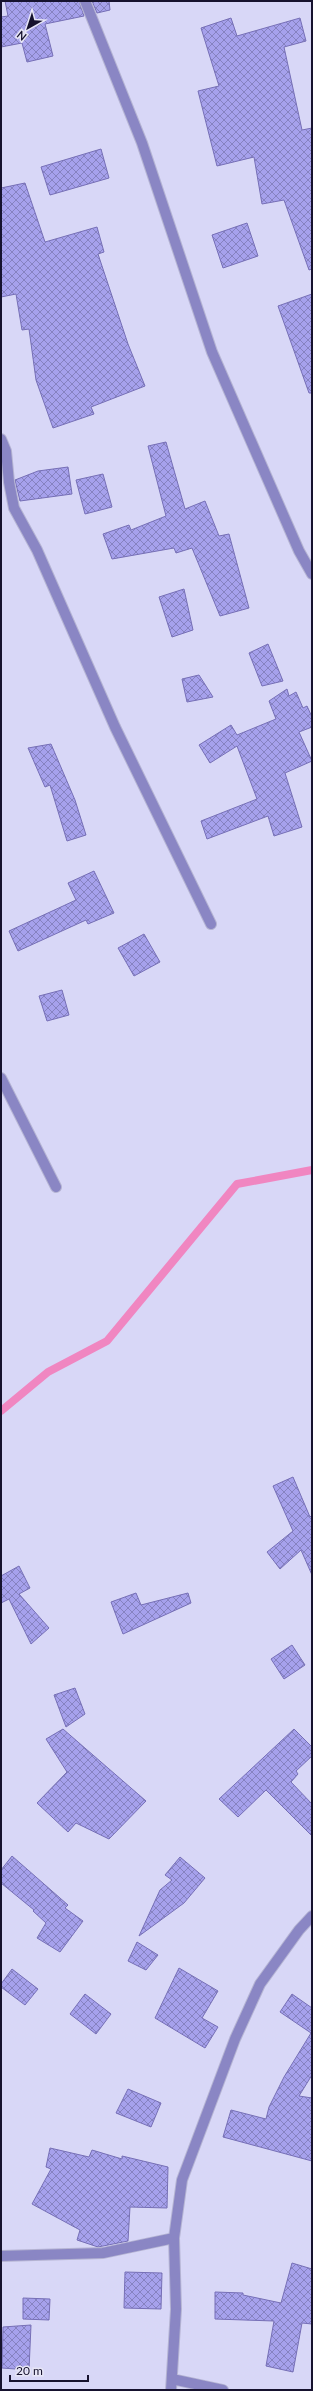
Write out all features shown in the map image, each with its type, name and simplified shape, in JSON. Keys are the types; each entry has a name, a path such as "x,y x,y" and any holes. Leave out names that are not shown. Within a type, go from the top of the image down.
{"street":[{"path":"85,1 142,143 212,352 299,551 312,574"},
{"path":"1,439 6,451 8,482 14,508 37,550 116,727 211,924"},
{"path":"1,1078 56,1187"},
{"path":"171,2390 176,2309 174,2238 182,2180 235,2039 260,1984 298,1930 312,1916"},
{"path":"1,2256 102,2253 174,2238"},
{"path":"172,2380 223,2390"}],"building":[{"path":"5,1 79,1 84,16 45,24 53,56 27,62 22,43 1,47 1,17 8,16"},
{"path":"92,1 109,1 110,10 97,13"},
{"path":"231,18 237,36 300,18 306,41 284,47 302,130 312,128 312,269 309,270 284,200 262,204 254,157 217,166 198,91 219,86 201,28"},
{"path":"101,149 109,178 50,195 41,167"},
{"path":"25,183 45,242 97,227 104,252 98,254 128,344 145,386 91,407 94,414 53,428 36,380 29,329 22,330 16,294 1,297 1,188"},
{"path":"247,223 258,256 223,268 212,235"},
{"path":"312,294 312,393 309,393 278,306"},
{"path":"166,442 185,509 205,501 219,536 229,534 249,608 220,616 192,548 176,553 174,548 112,559 103,534 129,525 131,530 166,516 148,446"},
{"path":"68,467 72,494 20,501 15,480 38,471"},
{"path":"103,474 112,507 85,514 76,480"},
{"path":"184,589 193,630 172,637 159,597"},
{"path":"268,644 283,681 262,686 249,653"},
{"path":"199,675 213,697 187,702 182,679"},
{"path":"287,689 289,696 296,692 303,708 307,706 312,717 312,727 299,732 312,761 285,773 302,827 274,836 268,816 207,839 201,821 257,799 237,746 210,763 199,745 231,725 237,735 276,719 269,701"},
{"path":"51,744 75,800 86,835 67,841 50,785 45,787 28,748"},
{"path":"94,871 114,913 88,924 86,920 18,951 9,931 76,900 68,883"},
{"path":"144,934 160,962 134,976 118,948"},
{"path":"62,990 69,1015 47,1021 39,996"},
{"path":"293,1477 310,1517 312,1515 312,1575 301,1550 280,1569 267,1552 293,1531 273,1486"},
{"path":"19,1566 30,1588 19,1594 49,1628 31,1644 9,1599 1,1603 1,1576"},
{"path":"136,1593 141,1605 188,1593 191,1603 123,1634 111,1602"},
{"path":"292,1645 305,1665 284,1679 271,1659"},
{"path":"75,1688 85,1714 66,1727 54,1695"},
{"path":"63,1729 146,1801 109,1839 76,1823 68,1832 37,1803 67,1772 46,1739"},
{"path":"294,1729 312,1747 312,1756 296,1771 298,1774 291,1782 312,1804 312,1836 266,1790 238,1817 219,1799"},
{"path":"12,1856 68,1905 65,1908 83,1921 60,1952 37,1938 46,1923 33,1911 34,1910 1,1883 1,1870"},
{"path":"180,1857 205,1878 184,1903 139,1936 160,1890 172,1880 165,1875"},
{"path":"137,1942 158,1955 146,1970 128,1961"},
{"path":"179,1968 218,1991 202,2018 218,2027 205,2048 155,2018"},
{"path":"12,1969 38,1989 25,2005 1,1987 1,1984"},
{"path":"85,1994 111,2014 96,2034 70,2014"},
{"path":"292,1994 312,2008 312,2075 299,2096 312,2098 312,2161 223,2137 231,2110 266,2119 269,2107 284,2077 311,2033 280,2012"},
{"path":"128,2089 161,2103 151,2127 116,2113"},
{"path":"50,2148 89,2157 92,2150 122,2159 122,2156 168,2167 167,2208 130,2207 128,2241 98,2247 77,2240 80,2230 32,2204 51,2169 46,2167"},
{"path":"292,2263 312,2269 312,2324 302,2323 293,2372 266,2366 274,2321 215,2319 215,2292 243,2293 243,2295 281,2303"},
{"path":"125,2272 162,2273 161,2309 124,2308"},
{"path":"23,2298 50,2299 49,2320 23,2319"},
{"path":"31,2325 29,2370 2,2368 3,2327"}],"waterway":[{"path":"1,1411 48,1372 107,1341 237,1184 312,1170"}]}
